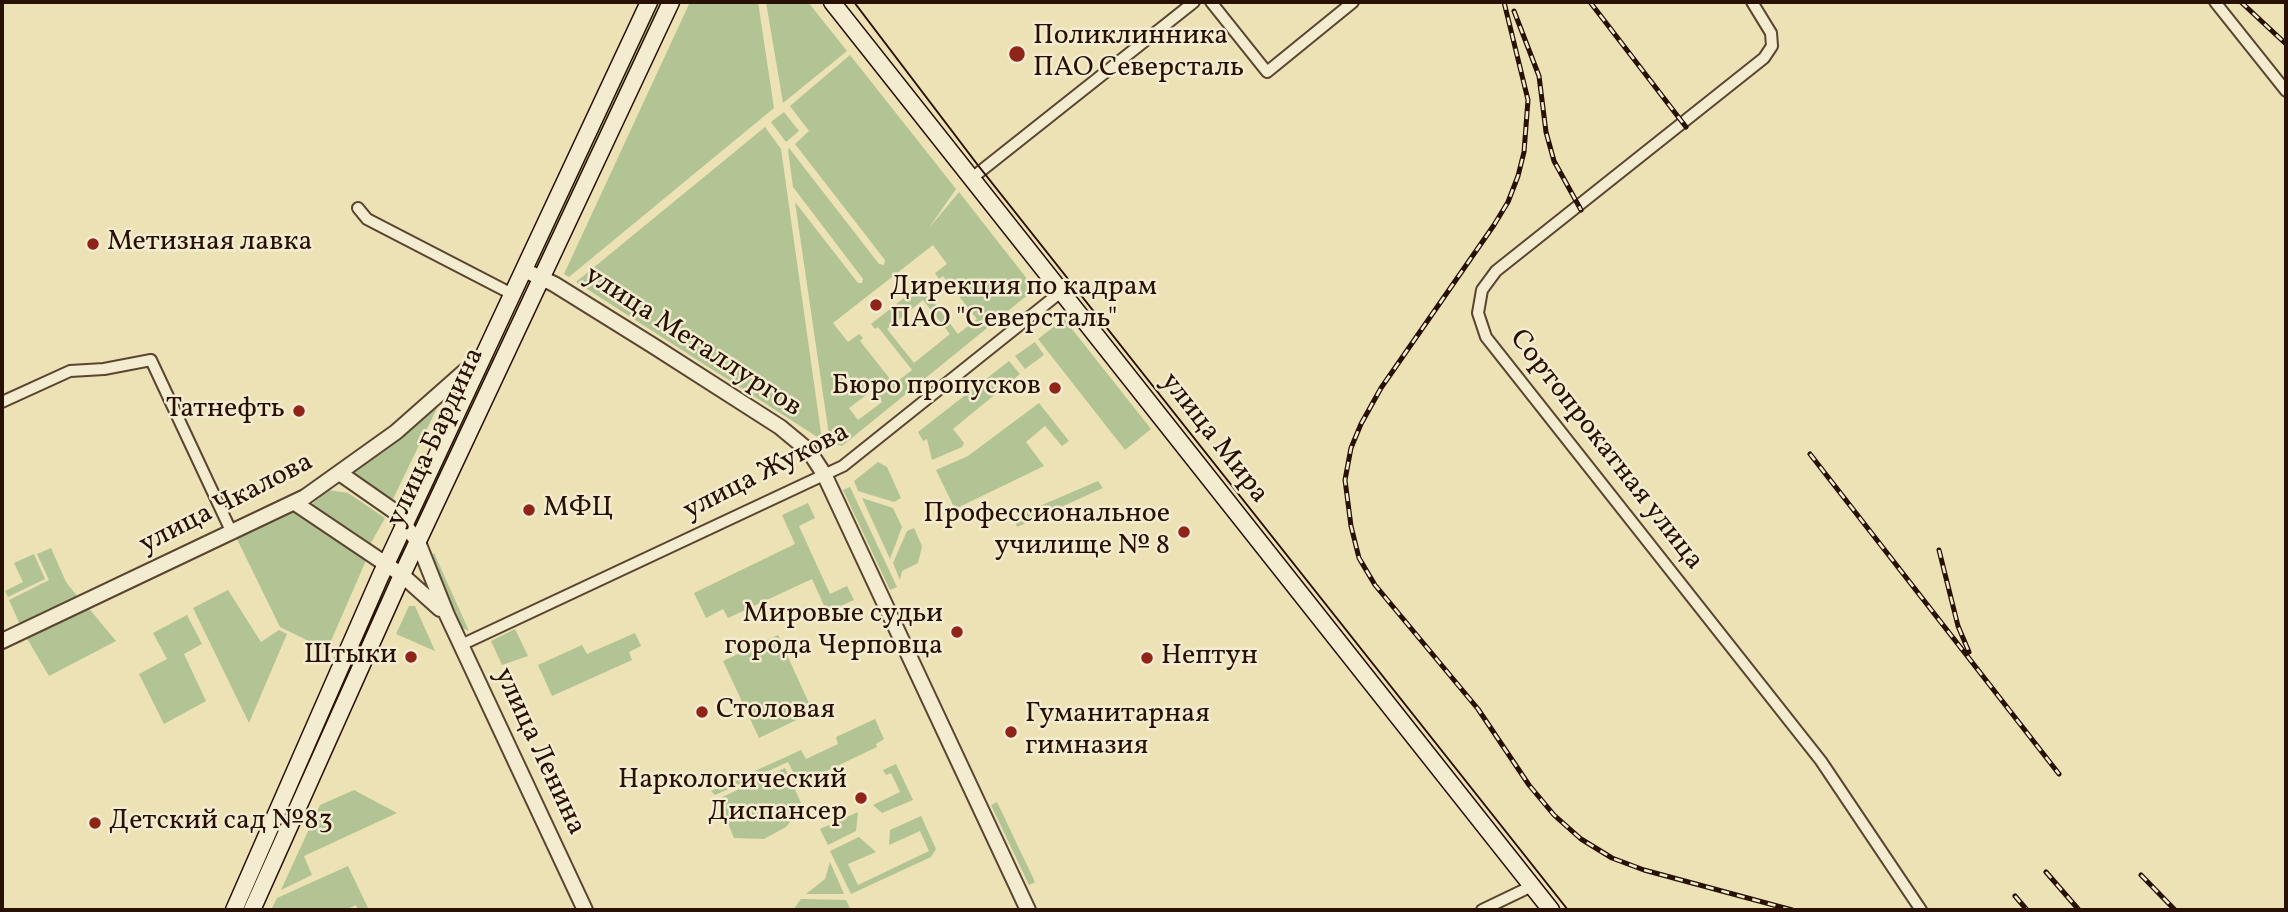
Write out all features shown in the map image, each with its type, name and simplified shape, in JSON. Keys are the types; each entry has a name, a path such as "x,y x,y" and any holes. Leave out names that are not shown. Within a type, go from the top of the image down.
{"main road":[{"name":"улица Бардина","path":"250,901 386,564 649,2"},
{"name":"улица Бардина","path":"234,910 250,901 671,2"},
{"name":"улица Мира","path":"832,2 1551,910"},
{"path":"634,36 652,44"}],"street":[{"path":"972,178 1194,2"},
{"path":"1211,2 1267,72 1353,2"},
{"name":"Сортопрокатная улица","path":"1752,2 1771,33 1772,46 1764,58 1496,271 1482,290 1478,313 1486,337 1822,761 1885,860 1921,910"},
{"path":"2215,2 2286,91"},
{"path":"358,208 367,219 512,294"},
{"name":"улица Металлургов","path":"524,270 542,278 780,426 809,452 824,474 1028,910"},
{"name":"улица Жукова","path":"461,645 843,466 1062,290"},
{"name":"улица Чкалова","path":"2,641 295,503 341,474 396,432 486,353"},
{"path":"2,402 70,371 104,369 151,360 232,533"},
{"name":"улица Ленина","path":"341,474 394,510 404,527 418,542 447,615 585,910"},
{"name":"улица Ленина","path":"295,503 402,575 426,593 447,615"},
{"path":"1482,910 1532,886"}],"green space":[{"path":"655,2 664,2 541,269 535,266"},
{"path":"690,2 758,2 774,108 569,277 564,274"},
{"path":"766,2 808,2 847,51 783,103"},
{"path":"850,55 956,189 929,228 959,192 1035,289 842,446 830,442 795,202 858,283 862,283 863,279 793,187 789,148 879,264 884,265 885,260 795,144 809,131 790,106","holes":["933,245 947,264 935,273 939,279 943,276 977,319 958,334 925,291 927,288 923,283 871,324 875,329 878,327 912,370 894,384 860,341 863,338 859,334 848,342 833,323","923,300 950,334 914,363 887,329","873,390 882,402 858,420 849,408"]},
{"path":"784,112 799,131 786,142 771,122"},
{"path":"765,127 781,149 822,440 576,282"},
{"path":"1064,319 1151,429 1125,450 1038,339"},
{"path":"1035,342 1044,355 1025,369 1015,356"},
{"path":"492,356 499,359 421,524 414,519"},
{"path":"1009,361 1020,374 953,429 964,443 962,447 932,460 927,439 923,441 918,432"},
{"path":"440,402 390,505 357,483 354,473"},
{"path":"1039,403 1069,441 1062,446 1045,426 1026,442 1044,466 955,509 936,470 968,456"},
{"path":"878,462 887,467 901,498 894,502 858,491 854,481"},
{"path":"1098,481 1103,488 1017,527 1014,517"},
{"path":"850,487 897,587 890,590 843,490"},
{"path":"328,490 348,493 385,518 371,543 312,504"},
{"path":"862,498 893,508 902,527 890,559"},
{"path":"808,503 815,518 799,526 830,594 847,586 854,600 827,612 812,579 728,618 723,609 706,618 694,593 795,544 782,515"},
{"path":"294,506 368,556 327,650 280,627 235,535"},
{"path":"914,528 922,546 918,563 902,571 900,580 893,563 907,531"},
{"path":"51,548 66,582 81,601 22,629 9,600 49,580 37,554"},
{"path":"434,553 469,631 462,628 431,557"},
{"path":"34,554 45,579 8,597 5,591 23,582 14,563"},
{"path":"228,590 261,642 279,630 287,634 249,723 193,608"},
{"path":"86,605 116,641 49,676 25,635"},
{"path":"409,606 415,606 435,651 396,634"},
{"path":"187,615 202,644 184,654 206,701 164,724 139,674 167,659 153,633"},
{"path":"515,629 528,656 502,665 491,641"},
{"path":"635,633 641,646 629,652 632,660 552,696 538,665 582,645 587,654"},
{"path":"778,635 813,712 759,738 723,661"},
{"path":"875,719 884,739 876,744 877,747 799,784 788,762 715,795 711,791 801,750 806,759 838,744 836,737"},
{"path":"896,764 913,800 882,813 873,805 900,792 891,773 886,775 883,770"},
{"path":"785,768 803,807 786,827 764,839 734,838 718,799"},
{"path":"354,790 397,813 304,856 312,875 281,890 320,805"},
{"path":"997,802 1035,882 1029,885 991,805"},
{"path":"858,812 856,831 828,845 820,829"},
{"path":"921,816 936,849 931,857 851,894 830,851 859,837 876,852 848,864 858,885 929,851 920,831 889,845 890,830"},
{"path":"830,862 844,894 806,894 825,879"},
{"path":"348,866 369,910 358,910 356,905 345,910 271,910 277,898"},
{"path":"801,899 846,900 851,910 793,910"}],"tram line":[{"path":"854,2 977,164 1568,910"}],"railway":[{"path":"1504,2 1528,100 1524,152 1518,176 1508,202 1494,225 1381,388 1351,448 1345,480 1351,526 1359,558 1375,585 1478,709 1529,785 1554,815 1581,839 1612,858 1644,870 1792,910"},
{"path":"1590,2 1686,127"},
{"path":"2241,2 2286,44"},
{"path":"1514,11 1539,76 1546,132 1554,161 1581,210"},
{"path":"1810,454 2059,774"},
{"path":"1939,550 1958,626 1969,652"},
{"path":"2046,872 2079,910"},
{"path":"2141,875 2175,910"},
{"path":"2015,896 2027,910"}],"place":[{"name":"Поликлинника ПАО Северсталь","path":"1017,54"},
{"name":"Метизная лавка","path":"93,244"},
{"name":"Дирекция по кадрам ПАО \"Северсталь\"","path":"876,305"},
{"name":"Бюро пропусков","path":"1055,388"},
{"name":"Татнефть","path":"299,411"},
{"name":"МФЦ","path":"529,510"},
{"name":"Профессиональное училище № 8","path":"1184,532"},
{"name":"Мировые судьи города Черповца","path":"957,632"},
{"name":"Штыки","path":"411,657"},
{"name":"Нептун","path":"1147,658"},
{"name":"Столовая","path":"702,712"},
{"name":"Гуманитарная гимназия","path":"1011,732"},
{"name":"Наркологический Диспансер","path":"861,798"},
{"name":"Детский сад №83","path":"95,823"}]}
